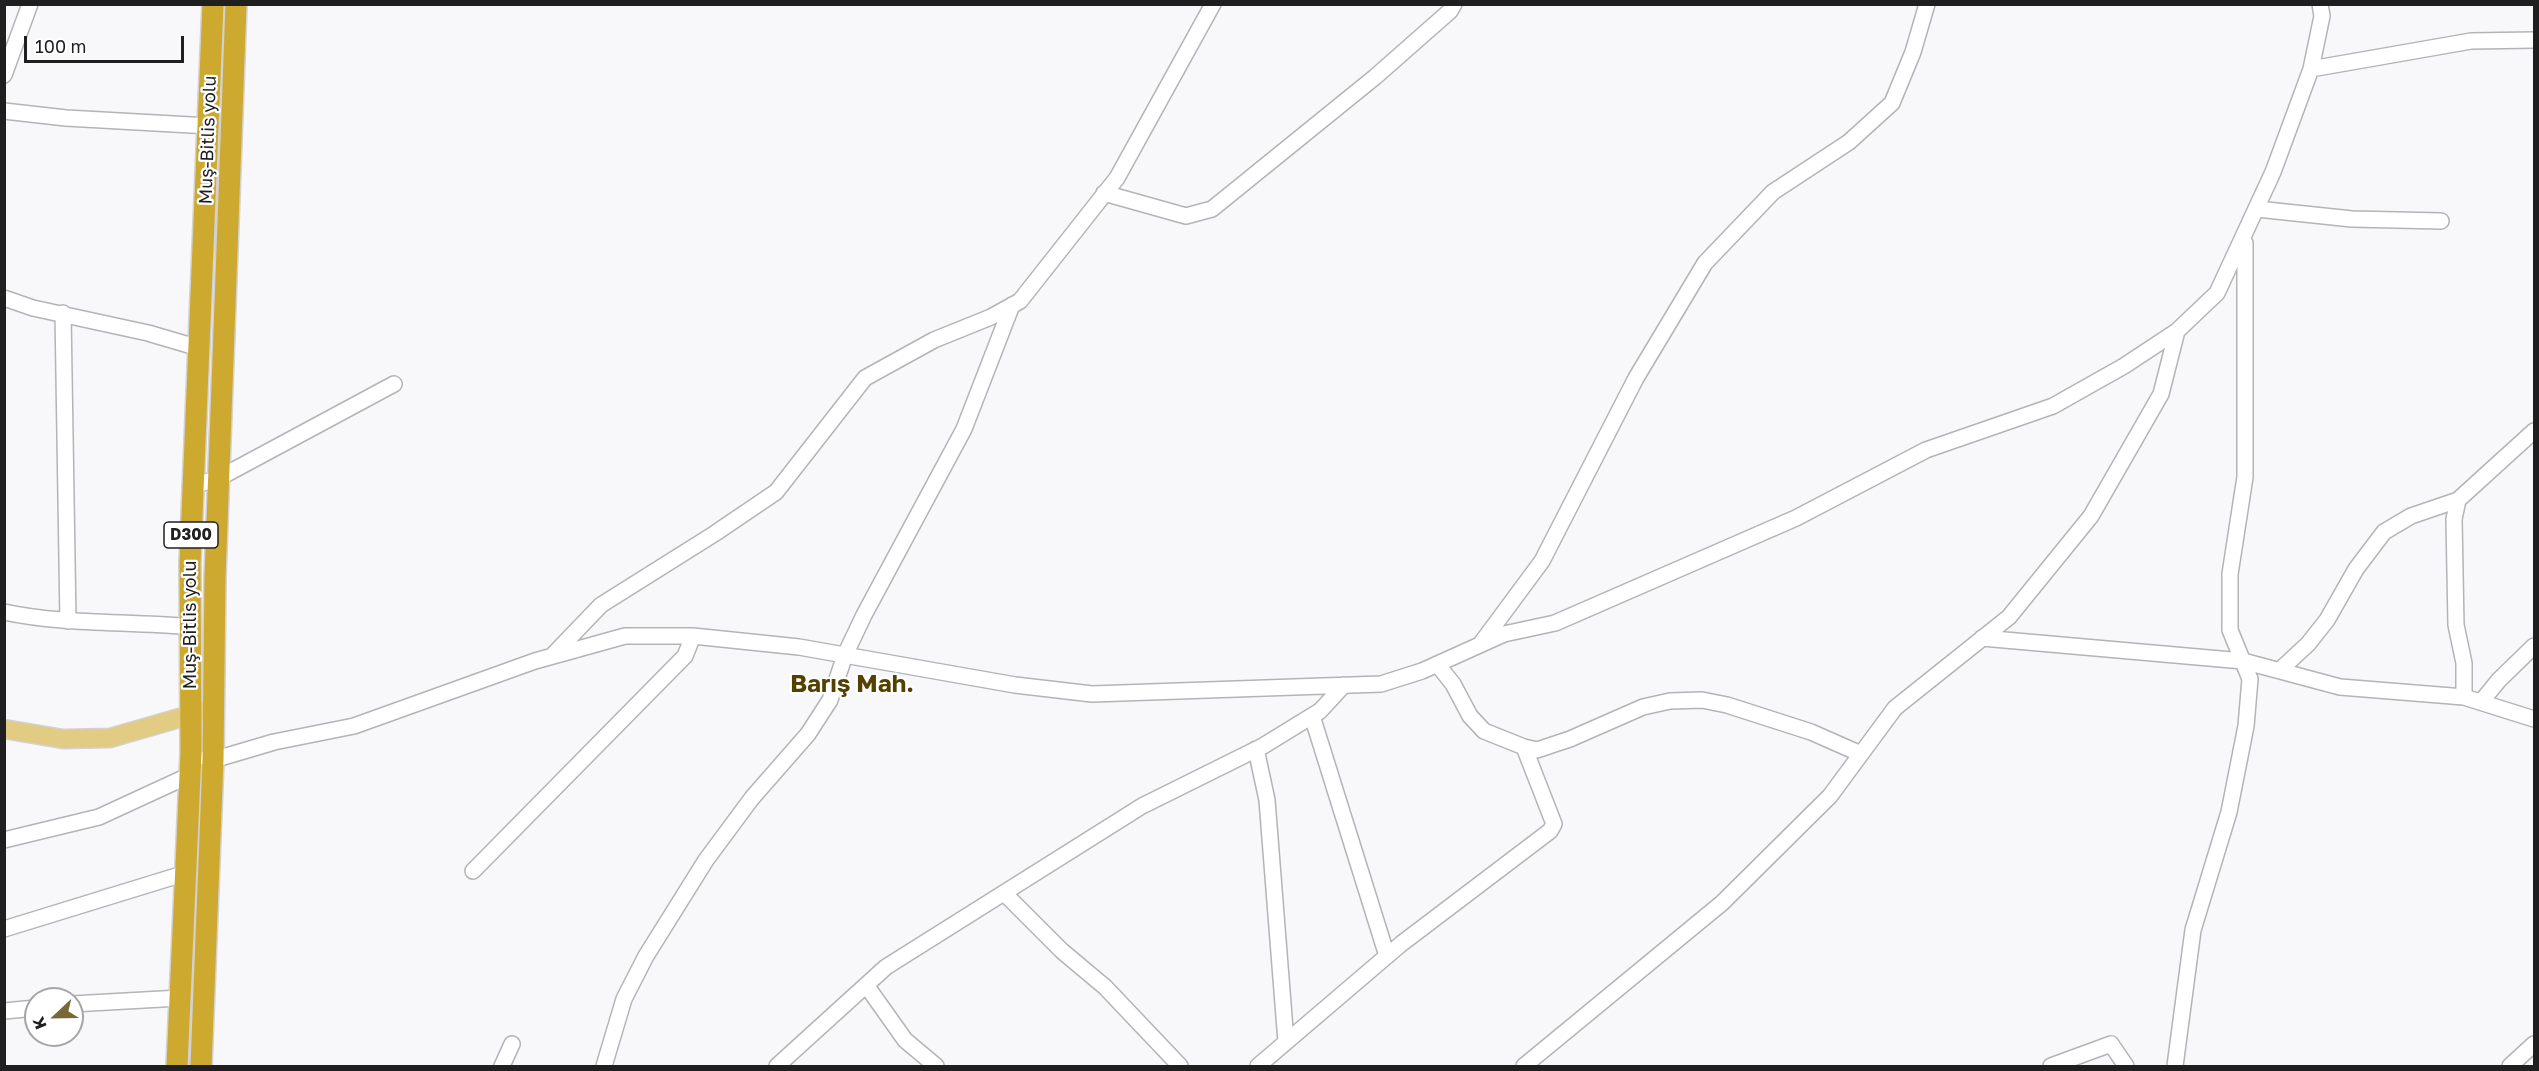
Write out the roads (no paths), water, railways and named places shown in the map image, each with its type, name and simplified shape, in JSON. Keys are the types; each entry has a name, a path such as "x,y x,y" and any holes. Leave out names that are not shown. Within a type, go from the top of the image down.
{"highway":[{"name":"Muş-Bitlis yolu","path":"177,1066 191,753 190,627 193,486 210,126 213,4"},
{"name":"Muş-Bitlis yolu","path":"201,1066 213,760 219,478 236,4"}],"main road":[{"path":"4,729 63,739 110,738 214,708"}],"street":[{"path":"4,75 30,4"},
{"path":"552,656 601,605 776,492 865,378 934,340 991,317 1020,301 1117,178 1213,4"},
{"path":"1104,193 1186,216 1212,209 1375,77 1450,11 1454,4"},
{"path":"1480,645 1542,561 1636,378 1706,263 1773,192 1849,142 1892,103 1913,52 1927,4"},
{"path":"191,753 213,760 274,742 354,726 552,656 626,636 693,636 799,647 1015,685 1092,694 1381,684 1437,664 1504,634 1555,623 1796,518 1926,450 2053,406 2124,366 2177,331 2217,293 2245,237 2273,172 2311,69 2322,16 2320,4"},
{"path":"2311,69 2471,41 2535,40"},
{"path":"4,111 66,118 210,126"},
{"path":"2257,209 2352,219 2441,221"},
{"path":"2175,1066 2193,930 2229,812 2246,726 2250,679 2230,630 2230,574 2245,477 2245,237"},
{"path":"4,298 33,308 148,333 199,348"},
{"path":"604,1066 624,999 646,956 706,860 752,798 808,734 830,700 845,655 864,615 964,429 1012,305"},
{"path":"63,313 68,621"},
{"path":"1524,1066 1722,903 1830,796 1895,708 2009,617 2091,516 2161,394 2177,331"},
{"path":"193,486 219,478 394,384"},
{"path":"2280,670 2308,644 2327,620 2356,569 2384,532 2411,516 2458,500 2535,431"},
{"path":"2458,500 2454,519 2456,625 2464,663 2464,697"},
{"path":"4,612 68,621 140,622 190,627"},
{"path":"473,871 685,656 693,636"},
{"path":"1982,638 2242,661 2340,687 2464,697 2535,719"},
{"path":"2481,702 2499,680 2535,646"},
{"path":"1437,664 1453,684 1470,716 1484,731 1537,750 1570,740 1643,707 1702,700 1727,705 1811,732 1861,754"},
{"path":"777,1066 886,967 1142,806 1257,749 1312,716 1320,711 1344,685"},
{"path":"1312,716 1387,956"},
{"path":"1258,1066 1387,956 1550,831 1554,824 1524,747"},
{"path":"1257,749 1267,800 1286,1042"},
{"path":"4,840 99,817 190,775"},
{"path":"4,929 186,873"},
{"path":"1005,894 1062,951 1106,987 1180,1066"},
{"path":"866,985 905,1040 936,1066"},
{"path":"84,1003 180,998"},
{"path":"4,1011 24,1009"},
{"path":"502,1066 512,1044"},
{"path":"2051,1066 2111,1044 2126,1066"},
{"path":"2510,1066 2535,1044"}],"district":[{"name":"Barış Mah.","path":"852,684"}]}
